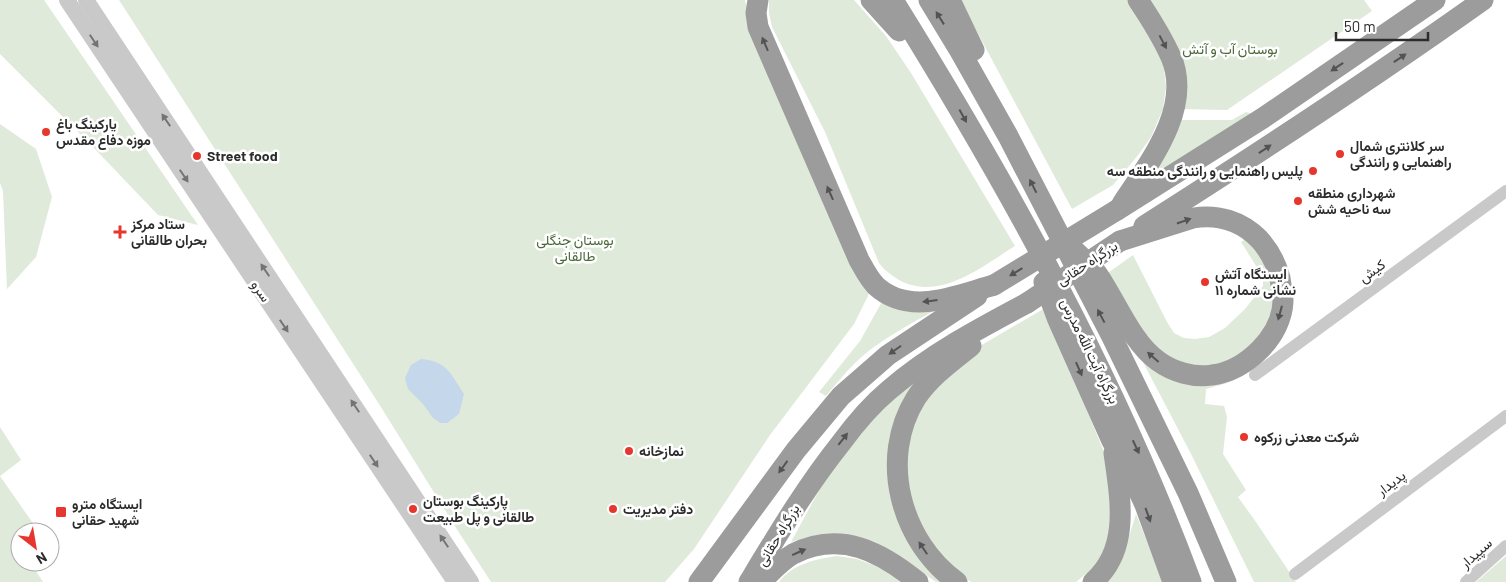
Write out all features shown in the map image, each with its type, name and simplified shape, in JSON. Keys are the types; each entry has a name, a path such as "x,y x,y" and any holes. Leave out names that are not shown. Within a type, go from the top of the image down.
{"highway":[{"path":"758,0 756,13 758,27 859,260 876,286 887,294 913,303 942,300 994,285"},
{"path":"871,0 950,92"},
{"name":"بزرگراه آیت الله مدرس","path":"893,0 950,92 1071,309 1148,474 1191,582"},
{"name":"بزرگراه آیت الله مدرس","path":"929,0 960,50 1008,136 1111,335 1188,493 1226,582"},
{"path":"950,0 988,77 1008,136"},
{"path":"1117,210 1148,164 1170,122 1178,92 1172,58 1138,0"},
{"name":"بزرگراه حقانی","path":"699,582 796,450 841,396 888,355 994,285 1263,118 1435,0"},
{"name":"بزرگراه حقانی","path":"749,582 788,516 821,468 854,426 888,391 932,356 970,332 1026,303 1254,156 1483,0"},
{"path":"1055,230 1096,273 1144,349 1168,368 1185,374 1201,376 1227,372 1252,356 1270,339 1280,315 1283,301 1278,268 1264,244 1243,226 1229,220 1205,216 1120,241"},
{"path":"1024,225 1058,320 1112,441 1129,470 1145,505 1172,582"},
{"path":"957,582 940,569 928,555 917,540 905,513 897,474 902,430 915,400 924,386 936,374 1026,303"},
{"path":"1093,582 1110,562 1118,544 1121,523 1121,503 1112,441 1113,397"},
{"path":"1188,493 1216,531 1225,547 1239,582"},
{"path":"761,582 777,566 792,555 806,549 838,543 875,553 894,564 918,582"}],"street":[{"name":"سرو","path":"67,0 455,582"},
{"name":"سرو","path":"86,0 471,582"},
{"name":"کیش","path":"1255,375 1506,192"},
{"name":"پدیدار","path":"1295,574 1506,416"},
{"name":"سپیدار","path":"1466,582 1506,546"}],"green space":[{"path":"0,0 44,0 198,225 158,215 0,54"},
{"name":"بوستان جنگلی طالقانی","path":"119,0 745,0 752,27 869,291 868,296 854,324 770,435 694,549 665,582 491,582"},
{"path":"769,0 854,0 886,36 911,73 1015,246 960,279 930,287 914,286 899,280 883,268 879,263 825,132 772,27"},
{"path":"960,0 1129,0 1163,61 1166,87 1163,109 1151,137 1113,185 1072,209"},
{"name":"بوستان آب و آتش","path":"1149,0 1364,0 1372,11 1227,110 1180,109"},
{"path":"1246,112 1252,114 1143,182 1178,120 1232,120"},
{"path":"0,124 36,149 52,197 36,257 7,289 3,191 0,183"},
{"path":"1246,239 1259,255 1271,276 1276,291 1271,322 1235,361 1193,368 1156,353 1105,275 1133,255 1174,333 1184,338 1209,337 1225,328 1245,309 1263,286 1263,277 1241,242"},
{"path":"883,300 947,303 875,346 854,364 826,396 819,392 860,341"},
{"path":"1045,308 1111,469 1113,539 1095,566 1076,582 971,582 954,571 921,537 902,470 915,410 968,353"},
{"path":"1143,362 1193,382 1227,383 1206,389 1205,404 1224,406 1227,417 1223,454 1246,490 1238,497 1296,582 1254,582"},
{"path":"921,374 892,466 948,582 936,582 894,553 875,542 864,539 845,535 817,535 791,542 823,483 880,408"},
{"path":"0,427 21,460 0,476"},
{"path":"0,476 32,522 10,522 10,572 36,572 43,582 0,582"},
{"path":"1136,514 1163,582 1100,582 1125,549"},
{"path":"837,556 857,559 908,582 779,582 784,576 805,563"},
{"path":"1506,556 1506,582 1476,582"}],"water":[{"path":"421,359 437,362 443,366 452,375 464,394 459,414 447,423 440,423 433,418 423,404 408,389 405,378 411,365"}],"place":[{"name":"پارکینگ باغ موزه دفاع مقدس","path":"46,132"},
{"name":"سر کلانتری شمال راهنمایی و رانندگی","path":"1340,154"},
{"name":"Street food","path":"197,156"},
{"name":"پلیس راهنمایی و رانندگی منطقه سه","path":"1313,171"},
{"name":"شهرداری منطقه سه ناحیه شش","path":"1298,201"},
{"name":"ستاد مرکز بحران طالقانی","path":"120,232"},
{"name":"ایستگاه آتش نشانی شماره ۱۱","path":"1205,282"},
{"name":"شرکت معدنی زرکوه","path":"1244,437"},
{"name":"نمازخانه","path":"629,451"},
{"name":"پارکینگ بوستان طالقانی و پل طبیعت","path":"413,509"},
{"name":"دفتر مدیریت","path":"613,509"},
{"name":"ایستگاه مترو شهید حقانی","path":"61,512"}]}
